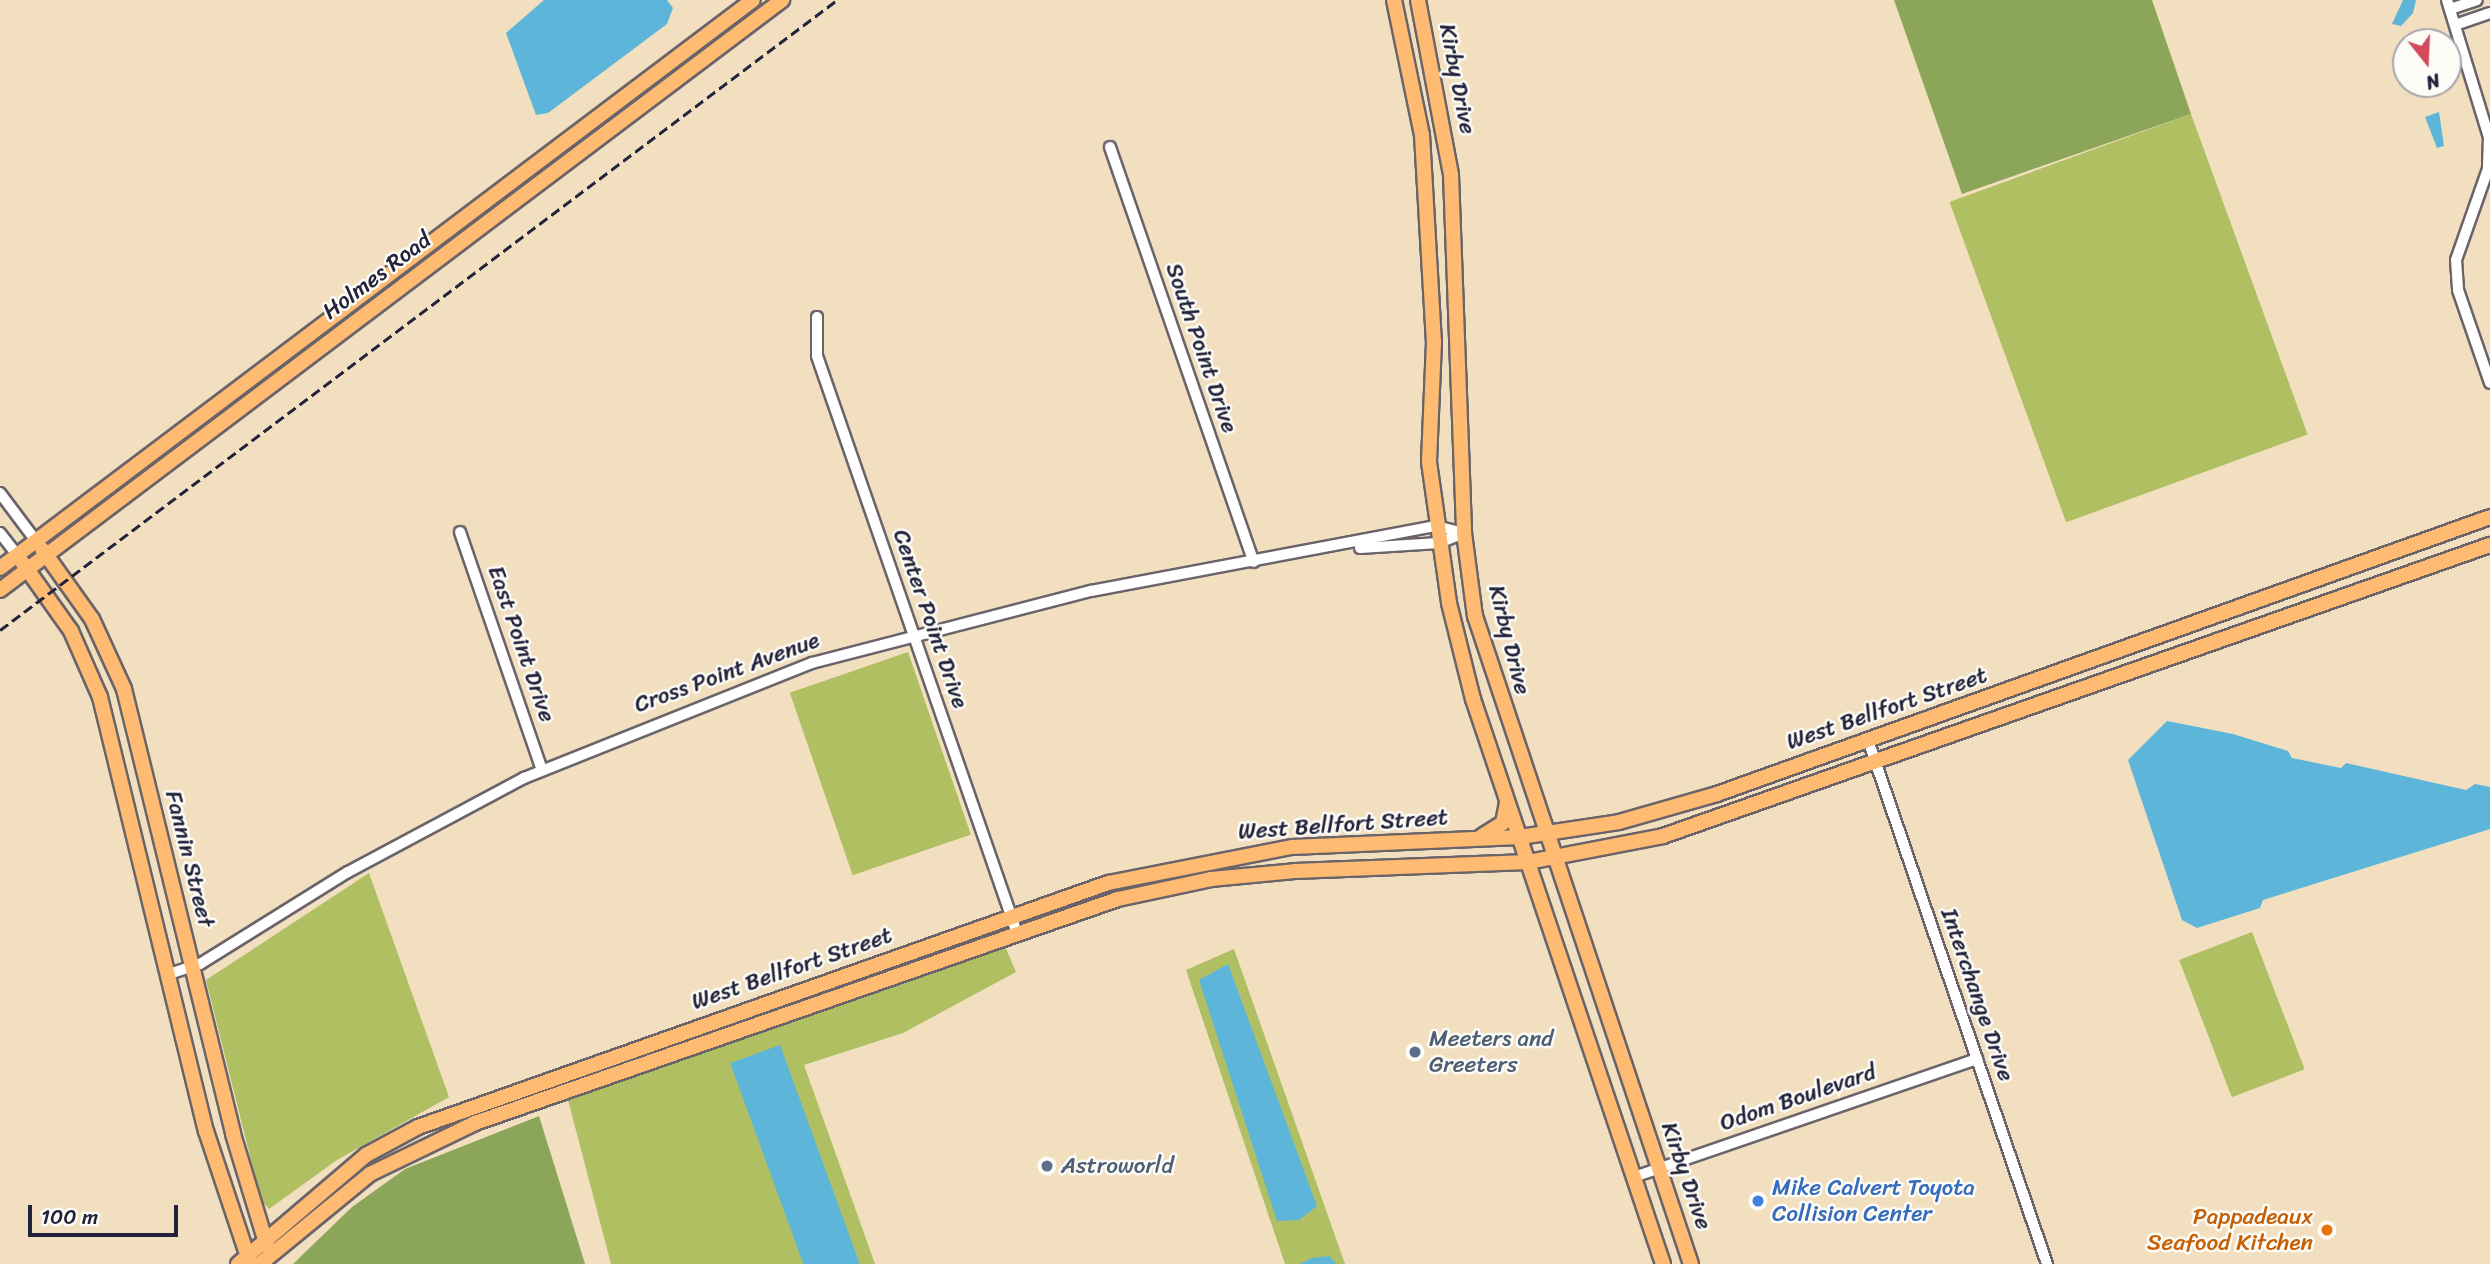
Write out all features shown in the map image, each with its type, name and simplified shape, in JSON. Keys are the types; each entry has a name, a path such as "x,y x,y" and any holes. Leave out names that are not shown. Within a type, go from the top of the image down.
{"main road":[{"name":"Holmes Road","path":"0,568 753,0"},
{"name":"Holmes Road","path":"0,590 782,0"},
{"name":"Kirby Drive","path":"1394,0 1425,178 1434,342 1429,462 1436,526 1466,676 1662,1264"},
{"name":"Kirby Drive","path":"1418,0 1429,43 1451,175 1461,341 1464,533 1478,628 1691,1264"},
{"path":"734,14 745,27"},
{"path":"1404,48 1429,43"},
{"path":"1425,178 1451,175"},
{"path":"503,189 514,202"},
{"path":"1434,342 1461,341"},
{"path":"270,365 279,378"},
{"name":"West Bellfort Street","path":"245,1261 265,1239 366,1155 418,1127 1011,916 1164,867 1292,847 1520,837 1619,822 1717,794 2490,517"},
{"path":"2484,547 2490,537"},
{"name":"Fannin Street","path":"36,541 92,619 124,689 192,968 265,1239 268,1261"},
{"name":"West Bellfort Street","path":"268,1261 370,1174 475,1123 1017,933 1166,887 1295,871 1528,862 1721,818 2484,547"},
{"name":"Fannin Street","path":"17,555 71,631 100,697 206,1131 245,1261"},
{"path":"2304,584 2312,608"},
{"path":"2165,634 2174,657"},
{"path":"2030,683 2038,705"},
{"path":"100,697 124,689"},
{"path":"1717,794 1721,818"},
{"path":"1477,839 1503,823 1507,798"},
{"path":"130,817 154,810"},
{"path":"1292,847 1295,871"}],"street":[{"path":"2477,0 2448,5 2489,136 2488,169 2456,260 2458,290 2490,383"},
{"path":"2455,25 2490,13"},
{"name":"South Point Drive","path":"1110,147 1254,562"},
{"name":"Center Point Drive","path":"817,317 817,356 1017,933"},
{"name":"Fannin Street","path":"0,493 36,541"},
{"name":"Cross Point Avenue","path":"169,974 192,968 348,872 542,770 705,701 913,633 1091,591 1350,547 1436,526 1464,533"},
{"name":"East Point Drive","path":"460,532 542,770"},
{"name":"Fannin Street","path":"0,533 17,555"},
{"name":"Cross Point Avenue","path":"1350,547 1439,543 1464,533"},
{"name":"Interchange Drive","path":"1868,740 2047,1264"},
{"name":"Odom Boulevard","path":"1634,1177 1977,1059"}],"green space":[{"path":"1894,0 2152,0 2191,114 1962,194"},
{"path":"2191,114 2308,434 2066,522 1949,202"},
{"path":"908,652 971,834 853,875 790,693"},
{"path":"369,873 449,1097 337,1160 269,1209 261,1200 206,980"},
{"path":"2252,932 2305,1069 2232,1097 2179,960"},
{"path":"1005,946 1016,972 903,1033 804,1065 875,1264 611,1264 568,1100"},
{"path":"1234,949 1345,1264 1285,1264 1186,970"},
{"path":"539,1116 585,1264 293,1264 352,1207 405,1169"}],"water":[{"path":"544,0 667,0 673,8 667,24 548,113 536,115 506,33"},
{"path":"2403,0 2416,0 2413,13 2401,26 2392,24"},
{"path":"2439,112 2444,146 2437,148 2425,117"},
{"path":"2167,721 2233,734 2288,751 2292,758 2341,768 2346,763 2466,790 2475,784 2490,787 2490,829 2263,900 2260,908 2197,928 2182,920 2128,760"},
{"path":"1228,964 1317,1206 1299,1220 1277,1221 1199,980"},
{"path":"780,1045 859,1263 803,1264 730,1063"},
{"path":"1329,1256 1336,1264 1300,1264 1312,1258"}],"railway":[{"path":"0,630 837,0"}],"place":[{"name":"Meeters and Greeters","path":"1415,1052"},
{"name":"Astroworld","path":"1047,1166"},
{"name":"Mike Calvert Toyota Collision Center","path":"1758,1201"},
{"name":"Pappadeaux Seafood Kitchen","path":"2327,1230"}]}
